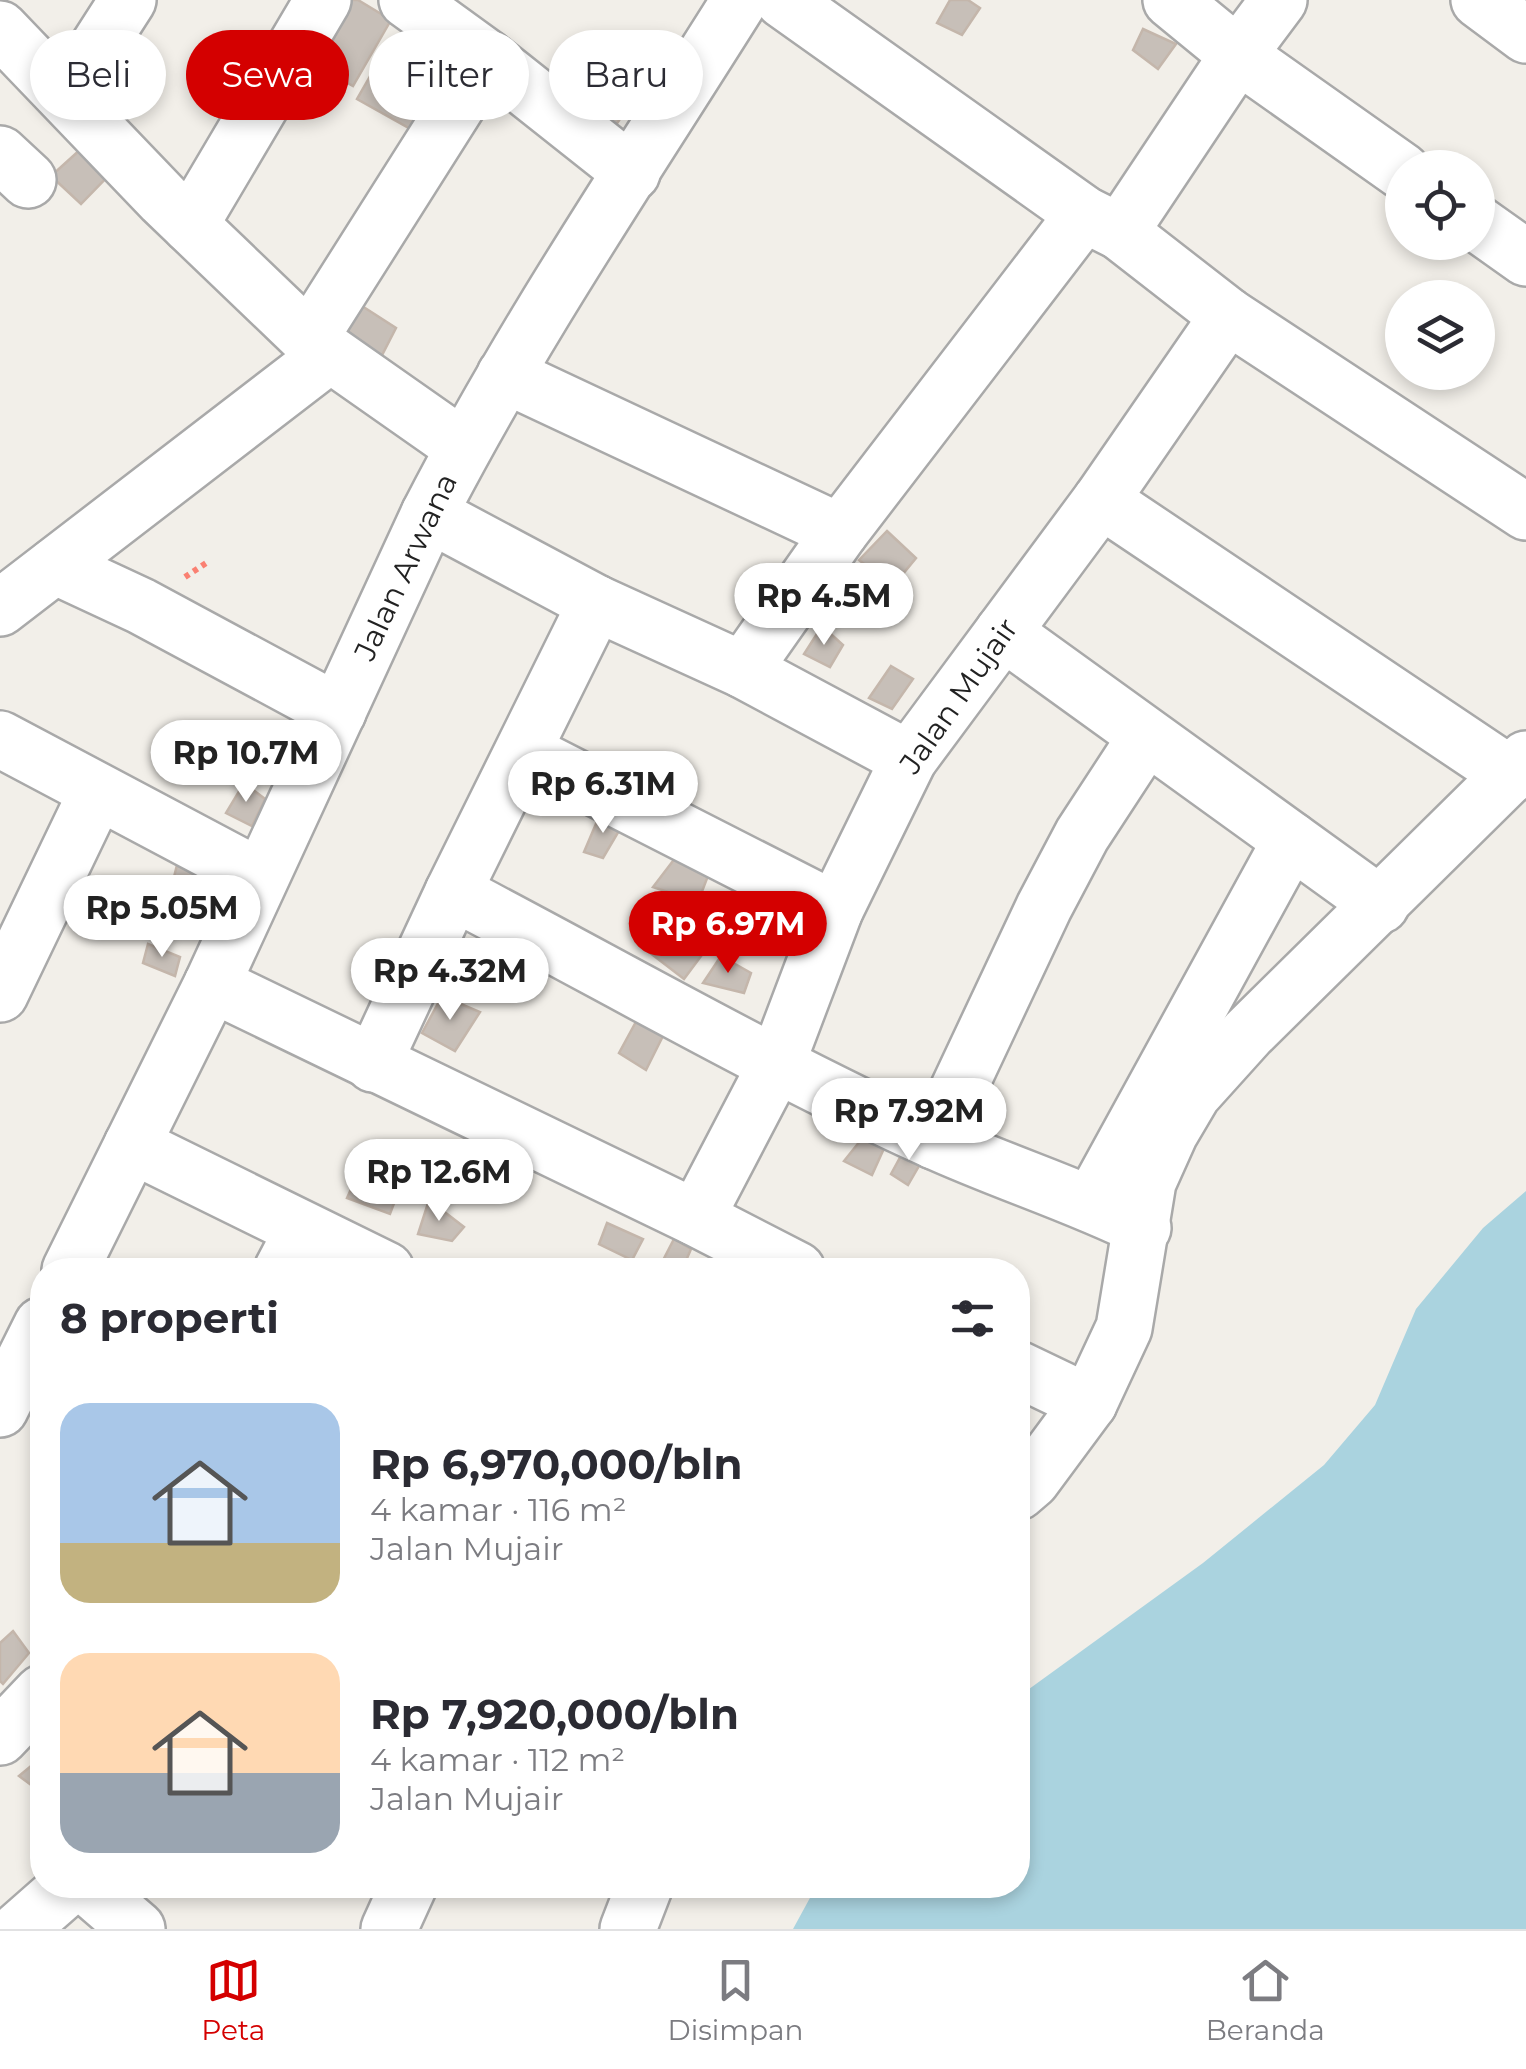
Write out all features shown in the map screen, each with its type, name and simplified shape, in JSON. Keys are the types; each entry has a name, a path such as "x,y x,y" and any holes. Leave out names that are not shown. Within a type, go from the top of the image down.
{"street":[{"path":"109,30 128,0"},
{"path":"190,225 323,0"},
{"path":"407,0 448,30"},
{"name":"Jalan Arwana","path":"76,1258 212,984 463,448 740,0"},
{"path":"783,0 1228,316 1526,512"},
{"path":"1171,0 1238,55 1385,159"},
{"path":"743,670 840,532 1102,223 1278,0"},
{"path":"1479,0 1526,36"},
{"path":"0,29 30,59"},
{"path":"529,91 632,173"},
{"path":"90,120 190,225 319,347 463,448"},
{"path":"0,608 319,347 451,120"},
{"path":"1495,236 1526,258"},
{"name":"Jalan Mujair","path":"696,1218 778,1063 835,910 909,759 1101,500 1228,316"},
{"path":"505,375 840,532"},
{"path":"1030,1482 1089,1402 1124,1328 1148,1182 1193,1094 1248,1033 1519,767 1101,500"},
{"path":"429,514 596,602 743,670 909,759"},
{"path":"55,566 141,606 338,712"},
{"path":"373,1064 596,602"},
{"path":"1003,632 1381,905"},
{"path":"934,1141 1044,907 1082,835 1146,737"},
{"path":"0,738 260,876"},
{"path":"525,752 835,910"},
{"path":"7,962 98,792"},
{"path":"1092,1202 1291,840"},
{"path":"454,892 934,1141 1092,1202 1143,1228"},
{"path":"212,984 774,1258"},
{"path":"132,1145 293,1250 330,1258"},
{"path":"0,1409 30,1349"},
{"path":"1030,1375 1089,1402"},
{"path":"0,1737 30,1706"},
{"path":"20,1929 55,1898"},
{"path":"101,1898 137,1929"},
{"path":"389,1929 403,1898"},
{"path":"628,1929 641,1898"}],"water":[{"path":"1526,1191 1526,1929 793,1929 810,1898 1030,1898 1030,1688 1203,1563 1324,1465 1375,1405 1416,1309 1483,1228"}],"building":[{"path":"343,0 358,0 391,20 385,30 369,30 369,58 353,86 349,84 349,30 337,30 345,17 334,14"},
{"path":"950,0 968,0 980,8 962,35 937,23"},
{"path":"1143,29 1176,44 1158,69 1133,50"},
{"path":"369,78 369,106 357,99"},
{"path":"395,120 424,120 416,132"},
{"path":"593,120 619,120 611,132"},
{"path":"82,148 111,173 81,204 51,176"},
{"path":"362,306 396,328 380,359 342,340"},
{"path":"887,531 916,558 893,586 859,560"},
{"path":"822,626 843,645 830,667 804,654"},
{"path":"891,666 913,679 892,709 869,698"},
{"path":"244,783 265,799 252,826 226,813"},
{"path":"601,812 623,824 603,858 584,852"},
{"path":"679,853 711,868 698,902 653,887"},
{"path":"178,861 221,881 215,907 171,889"},
{"path":"764,899 790,912 763,952 739,940"},
{"path":"161,907 195,921 186,936 155,929"},
{"path":"656,922 710,944 684,979 641,946"},
{"path":"148,944 180,957 175,976 143,963"},
{"path":"721,956 751,973 744,993 703,983"},
{"path":"442,996 480,1012 455,1051 422,1033"},
{"path":"638,1018 663,1036 646,1070 619,1053"},
{"path":"869,1130 890,1135 872,1175 844,1161"},
{"path":"467,1139 502,1157 484,1180 449,1169"},
{"path":"908,1143 927,1152 908,1185 891,1174"},
{"path":"360,1169 399,1190 390,1214 347,1198"},
{"path":"429,1200 464,1227 452,1241 418,1234"},
{"path":"607,1223 643,1239 633,1258 599,1244"},
{"path":"674,1239 691,1249 687,1258 664,1258"},
{"path":"13,1631 29,1653 3,1684 0,1643"},
{"path":"30,1767 30,1784 19,1776"}]}
